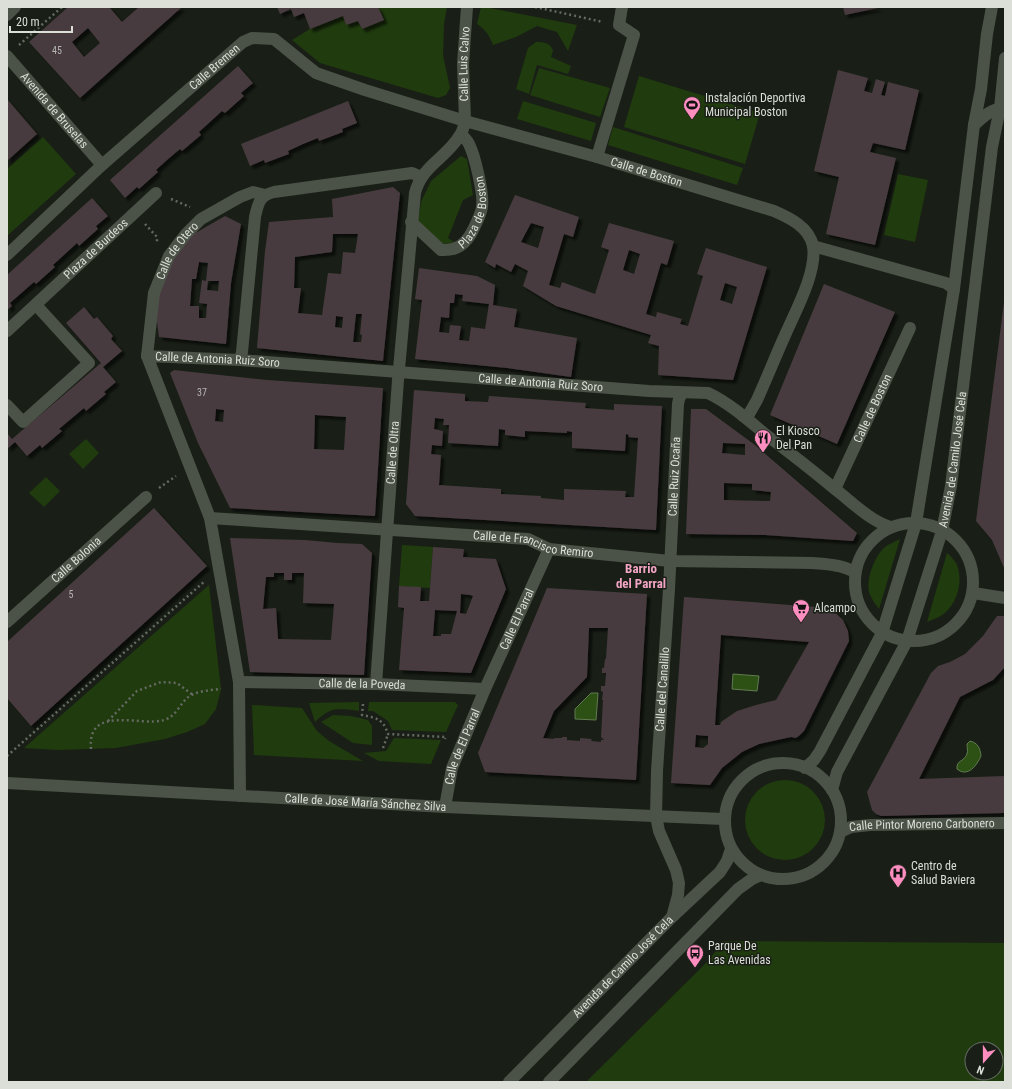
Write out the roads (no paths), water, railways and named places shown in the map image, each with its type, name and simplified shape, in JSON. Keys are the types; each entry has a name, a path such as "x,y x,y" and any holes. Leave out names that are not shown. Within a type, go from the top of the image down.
{"street":[{"path":"7,15 16,7"},
{"name":"Calle Luis Calvo","path":"465,120 463,64 467,7"},
{"path":"597,157 634,35 619,26 622,7"},
{"name":"Avenida de Camilo José Cela","path":"805,768 814,760 820,751 882,633 916,523 954,289 974,125 992,7"},
{"name":"Calle Bremen","path":"7,255 102,165 244,42 252,38 274,39 316,73 403,102 465,120"},
{"name":"Avenida de Bruselas","path":"7,56 102,165"},
{"name":"Avenida de Camilo José Cela","path":"832,790 838,772 907,642 942,531 951,486 992,147 1002,108 1005,58"},
{"path":"974,125 986,114 1002,108"},
{"path":"412,222 415,193 421,177 458,140 462,134 465,120"},
{"name":"Calle de Boston","path":"465,120 597,157 774,211 792,219 803,228 813,246"},
{"name":"Plaza de Boston","path":"412,222 441,250 458,247 465,243 469,238 482,209 482,202 472,152 462,134"},
{"name":"Calle de Otero","path":"147,356 154,293 169,256 186,234 201,219 240,197 253,192 265,195 274,192 412,173 421,177"},
{"name":"Plaza de Burdeos","path":"7,331 156,193"},
{"path":"240,360 255,217 257,205 265,195"},
{"name":"Calle de Oltra","path":"376,684 398,372 412,222"},
{"path":"743,416 749,414 757,400 806,288 813,256 813,246 946,283 954,289"},
{"path":"7,405 23,422 89,363 36,304"},
{"name":"Calle de Boston","path":"835,489 910,328"},
{"path":"147,356 210,518 240,682 240,796"},
{"name":"Calle de Antonia Ruiz Soro","path":"147,356 240,360 708,394 717,397 743,416 835,489 860,511 877,523 890,527"},
{"name":"Calle Ruiz Ocaña","path":"670,562 678,404 682,393"},
{"name":"Calle Bolonia","path":"7,622 146,497"},
{"name":"Calle de Francisco Remiro","path":"210,518 528,540 549,549 670,562 834,564 848,568 855,572"},
{"path":"916,523 930,525 942,531 958,543 969,560 973,580 973,593 968,607 961,618 946,632 927,640 907,642 882,633 867,620 858,602 854,583 855,572 866,546 876,536 890,527 916,523"},
{"name":"Calle El Parral","path":"485,689 549,549"},
{"name":"Calle del Canalillo","path":"670,562 656,816 659,832 676,870 679,883 678,895 672,917"},
{"path":"973,593 1005,598"},
{"name":"Calle de la Poveda","path":"240,682 376,684 485,689"},
{"name":"Calle de El Parral","path":"445,807 452,768 485,689"},
{"path":"776,763 793,764 814,772 822,778 832,790 839,807 841,819 840,832 837,844 827,859 813,871 796,878 778,879 761,875 743,865 731,849 723,819 732,792 743,778 758,768 776,763"},
{"name":"Calle de José María Sánchez Silva","path":"7,784 445,807 723,819"},
{"name":"Calle Pintor Moreno Carbonero","path":"840,832 852,827 870,825 1005,823"},
{"name":"Avenida de Camilo José Cela","path":"509,1082 672,917 720,872 727,861 731,849"},
{"path":"549,1082 738,889 752,879 761,875"}],"place":[{"name":"Instalación Deportiva Municipal Boston","path":"692,120"},
{"name":"El Kiosco Del Pan","path":"763,453"},
{"name":"Alcampo","path":"801,623"},
{"name":"Centro de Salud Baviera","path":"898,888"},
{"name":"Parque De Las Avenidas","path":"695,968"}],"district":[{"name":"Barrio del Parral","path":"641,576"}]}
